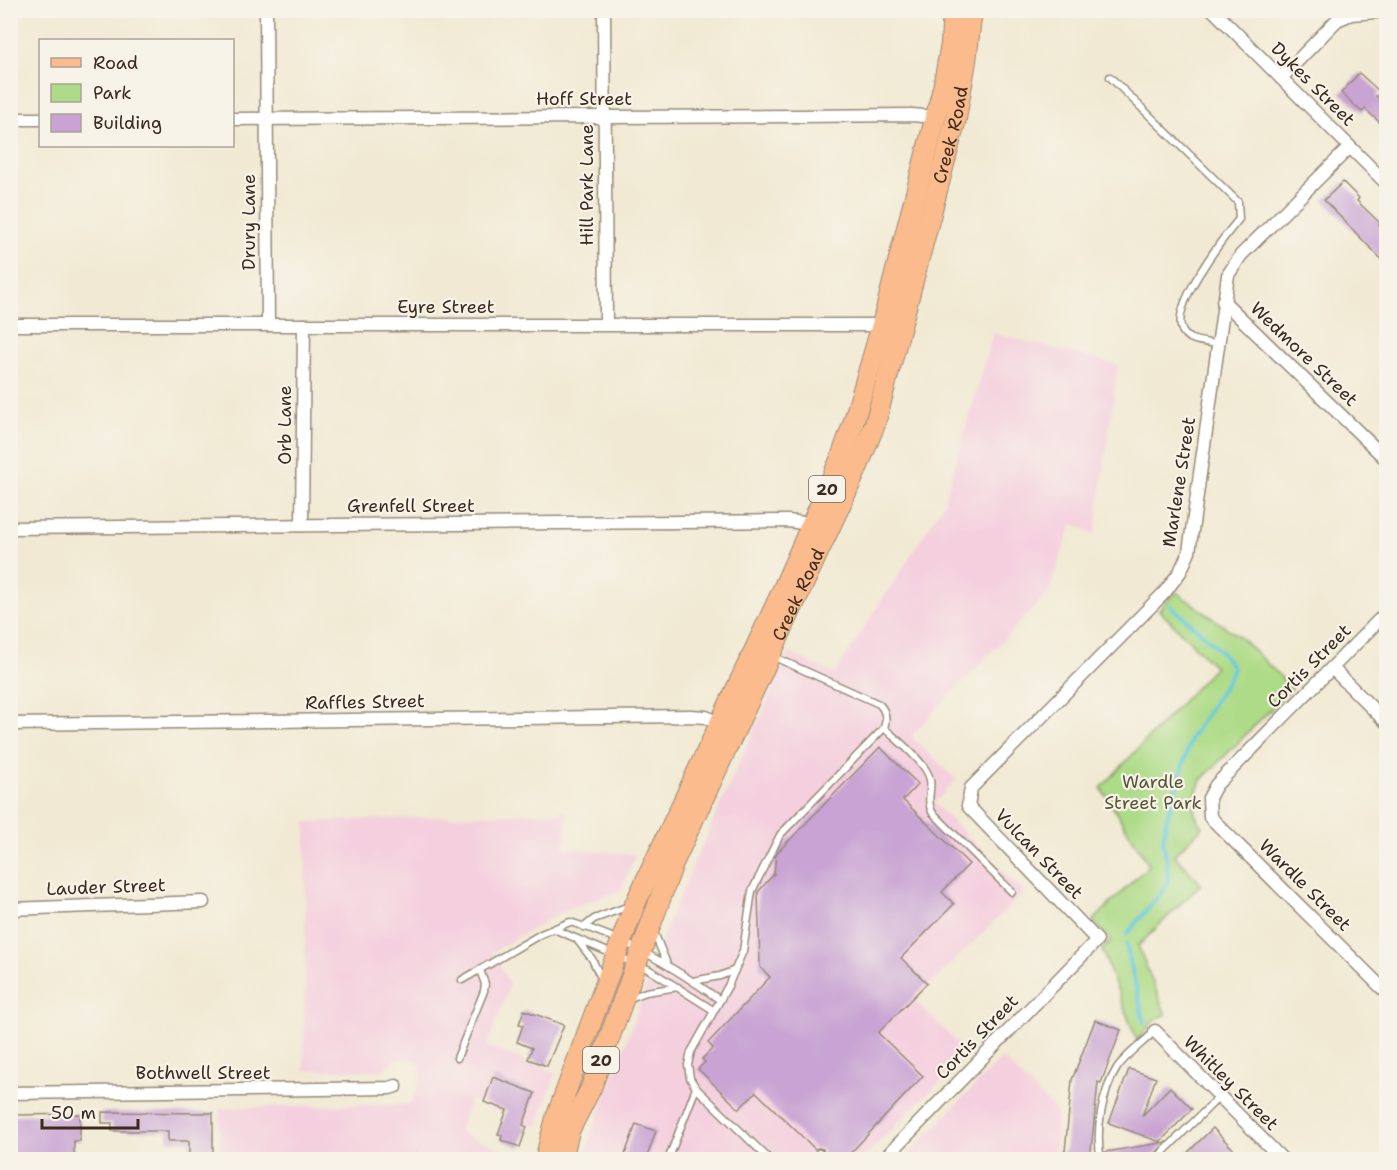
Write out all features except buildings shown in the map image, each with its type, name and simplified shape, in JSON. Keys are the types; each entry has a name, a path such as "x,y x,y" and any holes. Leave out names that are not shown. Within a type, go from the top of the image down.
{"main road":[{"name":"Creek Road","path":"545,1160 556,1118 635,904 812,525 852,427 882,325 949,64 953,10"},
{"name":"Creek Road","path":"562,1160 569,1131 591,1088 649,924 674,861 856,471 874,424 956,118 972,10"}],"street":[{"name":"Drury Lane","path":"266,10 268,325"},
{"name":"Hill Park Lane","path":"604,10 606,324"},
{"name":"Dykes Street","path":"1213,10 1386,183"},
{"path":"1281,78 1337,20 1351,14 1386,11"},
{"name":"Hoff Street","path":"234,120 900,115 936,117"},
{"path":"10,119 39,119"},
{"name":"Marlene Street","path":"971,788 1165,592 1180,572 1189,552 1228,275 1241,255 1350,147"},
{"name":"Wedmore Street","path":"1223,301 1386,459"},
{"name":"Eyre Street","path":"10,325 882,325"},
{"name":"Orb Lane","path":"302,525 304,325"},
{"name":"Grenfell Street","path":"10,528 788,521 812,525"},
{"name":"Cortis Street","path":"1209,798 1216,785 1386,613"},
{"path":"1332,668 1386,722"},
{"name":"Raffles Street","path":"10,724 691,716 706,717 719,723"},
{"name":"Vulcan Street","path":"971,788 968,806 1097,940"},
{"name":"Wardle Street","path":"1209,798 1210,817 1386,992"},
{"name":"Lauder Street","path":"10,909 203,902"},
{"name":"Cortis Street","path":"883,1160 1097,940"},
{"name":"Whitley Street","path":"1155,1031 1282,1160"},
{"name":"Bothwell Street","path":"10,1093 309,1090 396,1086"}],"lane":[{"path":"1110,77 1238,202 1239,219 1200,270 1191,287 1180,323 1183,332 1191,339 1217,344"},
{"path":"770,655 879,704 884,709 886,722 884,728 780,835 753,891 748,910 746,940 735,970 694,1045 688,1065 690,1078 696,1088 770,1160"},
{"path":"884,728 924,767 930,779 928,802 932,812 1012,892"},
{"path":"584,927 594,919 635,904"},
{"path":"462,980 566,922 584,927 618,948 667,964 720,1000"},
{"path":"649,924 663,950 667,964"},
{"path":"554,929 577,940 618,948 638,956 713,1010"},
{"path":"577,940 592,959 604,986"},
{"path":"457,1058 484,991 485,984 480,970"},
{"path":"693,981 720,976 735,970"},
{"path":"621,1001 646,992 678,987"},
{"path":"1101,1160 1098,1145 1101,1107 1118,1067 1155,1031"},
{"path":"668,1160 696,1088"},
{"path":"1155,1160 1220,1096"},
{"path":"813,1160 819,1153"}],"shaded area":[{"path":"993,333 1118,365 1095,534 1072,523 1049,592 911,736 956,780 934,803 1024,892 915,1000 968,1054 862,1159 585,1160 590,1138 638,1010 667,924 789,652 835,674 944,503"},
{"path":"567,812 564,848 636,855 620,891 571,907 492,952 510,984 487,1046 556,1073 537,1127 470,1099 459,1132 525,1159 220,1160 220,1108 410,1104 420,1082 422,1065 411,1058 394,1060 382,1071 304,1070 306,822"},
{"path":"1002,1058 1057,1112 1055,1159 902,1160"}],"green space":[{"name":"Wardle Street Park","path":"1176,592 1241,638 1292,688 1201,780 1193,801 1195,815 1203,827 1174,855 1201,884 1138,946 1166,1015 1155,1019 1137,1041 1102,950 1111,940 1093,921 1149,865 1101,788 1215,667 1159,610"}],"waterway":[{"path":"1127,934 1165,888 1168,879 1163,842 1166,821 1191,738 1233,669 1213,643 1171,606"},
{"path":"1126,944 1144,1022"}]}
